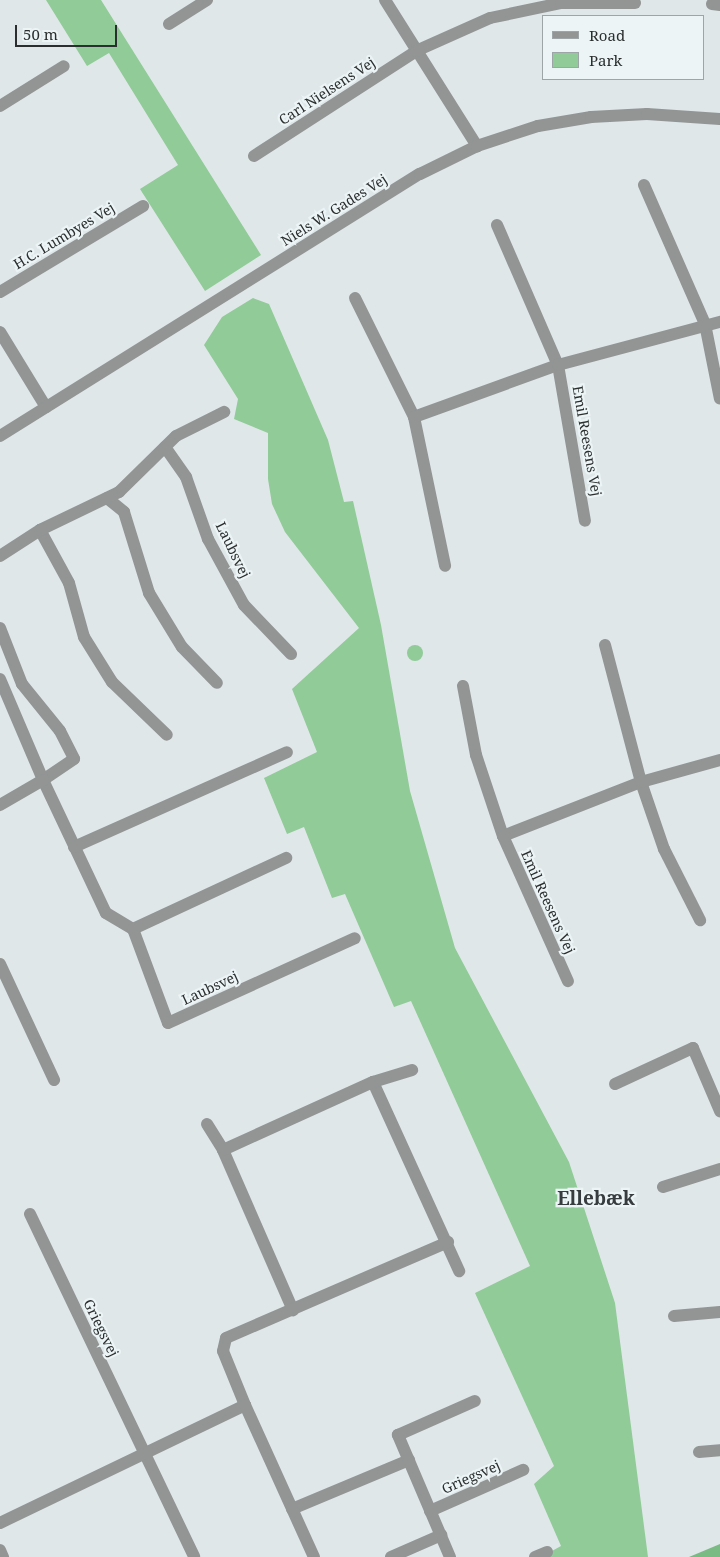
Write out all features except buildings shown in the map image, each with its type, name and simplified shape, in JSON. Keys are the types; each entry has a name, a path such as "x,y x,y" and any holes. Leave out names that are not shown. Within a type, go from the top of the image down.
{"street":[{"path":"169,24 207,0"},
{"path":"385,0 477,146"},
{"name":"Carl Nielsens Vej","path":"254,156 416,50 490,18 561,3 635,2"},
{"path":"0,106 64,66"},
{"name":"Niels W. Gades Vej","path":"0,436 420,174 477,146 538,126 591,117 647,114 720,119"},
{"path":"644,185 705,324 720,399"},
{"name":"H.C. Lumbyes Vej","path":"0,292 143,206"},
{"name":"Emil Reesens Vej","path":"498,225 558,365 585,521"},
{"path":"355,298 414,417 445,566"},
{"path":"414,417 558,365 705,324 720,322"},
{"path":"0,332 46,407"},
{"path":"0,556 40,530 119,492 176,436 224,412"},
{"name":"Laubsvej","path":"165,447 186,477 208,539 244,605 291,654"},
{"path":"107,498 124,512 149,593 182,647 218,683"},
{"path":"40,530 69,583 84,637 112,682 167,735"},
{"path":"0,628 22,684 60,732 74,759 0,805"},
{"path":"605,645 641,782 664,849 700,920"},
{"path":"0,679 43,780 106,913 132,929 286,858"},
{"name":"Emil Reesens Vej","path":"463,686 476,755 503,836 568,981"},
{"path":"74,847 287,752"},
{"path":"503,836 641,782 720,760"},
{"name":"Laubsvej","path":"132,929 168,1023 356,938"},
{"path":"0,964 54,1080"},
{"path":"615,1084 693,1048 720,1111"},
{"path":"224,1150 374,1082 412,1070"},
{"path":"374,1082 448,1242 459,1271"},
{"path":"207,1124 224,1150 293,1310"},
{"path":"663,1187 720,1169"},
{"name":"Griegsvej","path":"30,1214 194,1557"},
{"path":"314,1557 222,1351 226,1338 448,1242"},
{"path":"674,1316 720,1312"},
{"name":"Griegsvej","path":"450,1557 398,1435 475,1401"},
{"path":"0,1522 145,1455 245,1405"},
{"path":"699,1452 720,1450"},
{"path":"292,1509 408,1460"},
{"name":"Griegsvej","path":"430,1511 523,1470"},
{"path":"391,1557 441,1535"},
{"path":"0,1550 3,1557"}],"green space":[{"path":"46,0 101,0 261,255 205,291 140,189 178,165 109,53 87,66"},
{"path":"253,298 269,304 328,440 344,502 353,501 381,625 410,791 455,948 569,1162 615,1303 648,1557 541,1557 561,1546 534,1484 554,1466 475,1293 530,1266 411,1001 394,1007 345,894 332,898 304,827 287,834 264,778 317,752 292,689 359,628 285,532 272,504 268,479 268,433 234,419 238,399 204,345 222,317"},
{"path":"415,645 423,653 415,661 407,653"},
{"path":"720,1544 720,1557 689,1557"}],"district":[{"name":"Ellebæk","path":"596,1199"}]}
